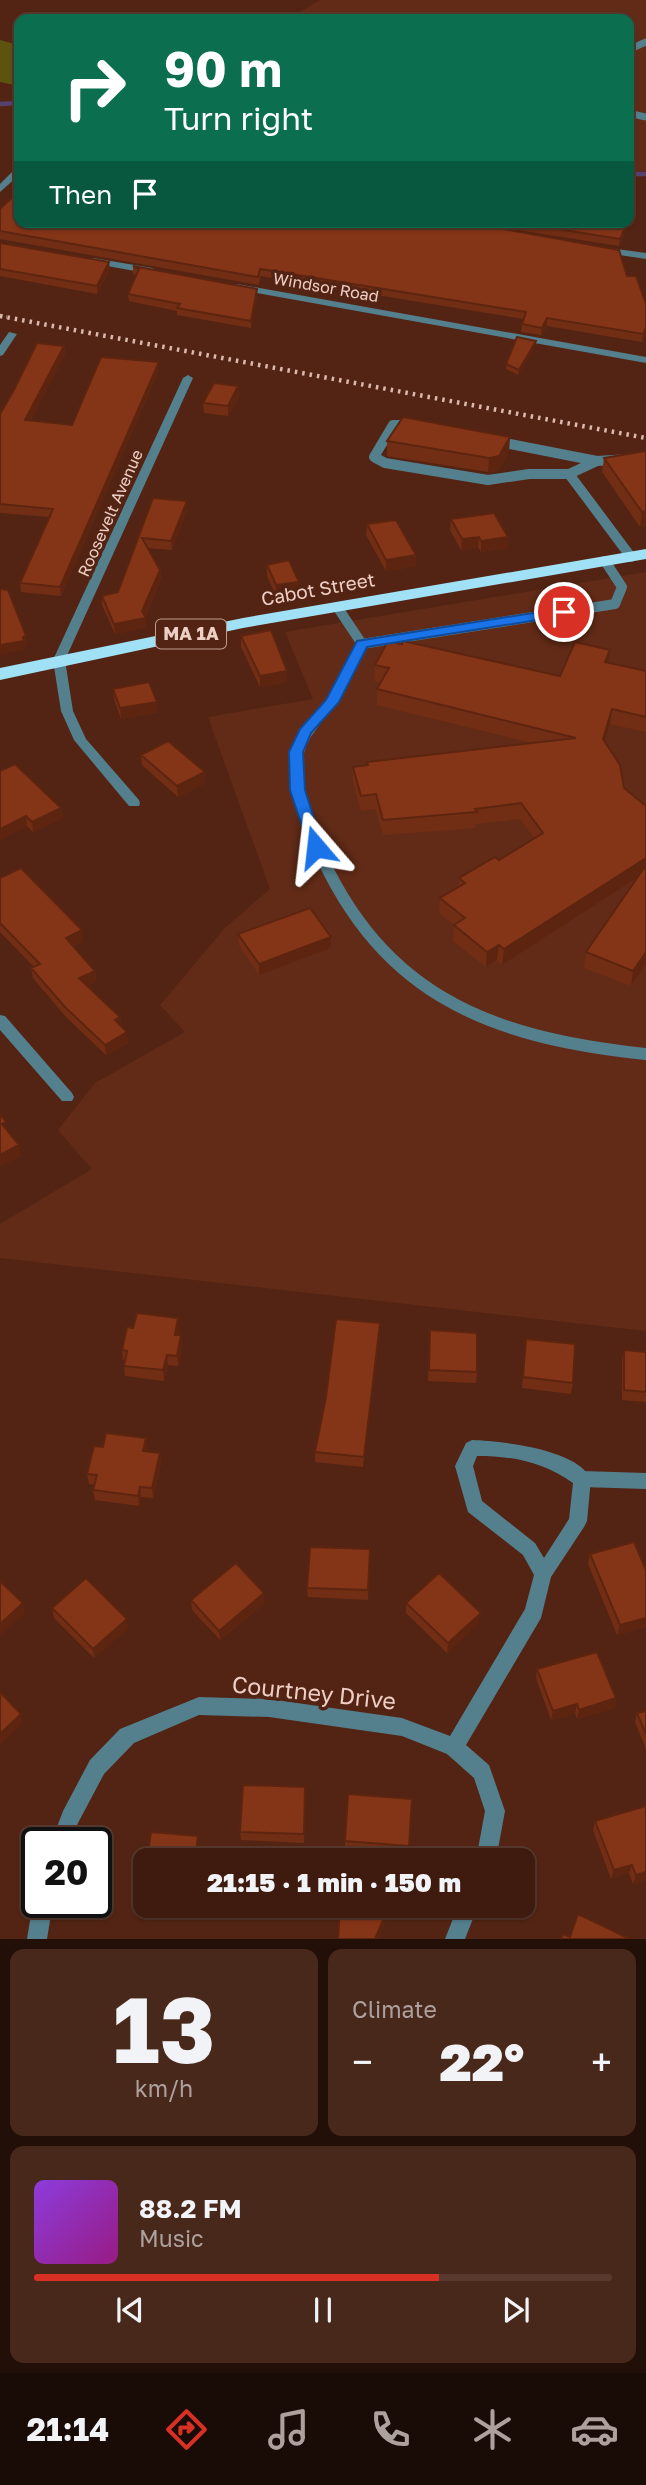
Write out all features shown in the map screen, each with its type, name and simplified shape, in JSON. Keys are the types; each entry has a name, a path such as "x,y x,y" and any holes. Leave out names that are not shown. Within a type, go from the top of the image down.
{"highway":[{"name":"Cabot Street","path":"0,674 59,660 338,608 638,556"}],"street":[{"path":"0,189 14,175"},
{"path":"589,248 646,256"},
{"path":"80,259 162,273"},
{"name":"Windsor Road","path":"231,286 646,360"},
{"path":"0,353 12,334"},
{"name":"Roosevelt Avenue","path":"59,660 188,378"},
{"path":"59,660 67,711 80,740 134,803"},
{"path":"0,1020 67,1097"},
{"path":"454,1746 534,1612 543,1574 579,1521 582,1479 559,1463 516,1448 472,1448 464,1466 474,1506 530,1549 543,1574"},
{"name":"Courtney Drive","path":"66,1827 97,1766 127,1736 199,1706 269,1708 402,1727 454,1746 482,1772 495,1811 488,1848"},
{"path":"37,1939 40,1918"},
{"path":"455,1939 463,1918"}],"lane":[{"path":"428,428 402,423 393,425 374,457 386,463 488,480 529,474 569,474 597,461"},
{"path":"480,438 597,461 646,458"},
{"path":"569,474 638,556"},
{"path":"362,644 615,604 622,587 605,561"},
{"path":"338,608 362,644"},
{"path":"362,644 332,702 305,732 296,752 298,790 316,847 341,892 376,945 426,989 477,1018 556,1043 646,1054"},
{"path":"582,1479 646,1481"}],"shaded area":[{"path":"320,0 646,0 646,171 634,171 634,14 296,14"},
{"path":"0,40 14,44 14,85 0,82"},
{"path":"646,572 646,1331 0,1258 0,1224 92,1169 58,1130 95,1083 185,1032 160,1005 225,928 270,889 208,717 313,699 285,632"}],"building":[{"path":"14,196 14,228 498,228 619,250 627,276 636,276 646,304 646,328 643,334 547,318 542,328 522,324 526,312 260,269 258,277 0,231 0,209"},
{"path":"551,228 625,228 620,239"},
{"path":"0,243 109,262 97,286 0,269"},
{"path":"133,266 257,289 251,321 177,308 180,304 128,294 139,269"},
{"path":"517,337 536,341 519,370 506,364"},
{"path":"37,343 64,346 25,420 72,425 101,357 159,362 60,587 20,583 53,509 0,504 0,414"},
{"path":"214,383 238,386 228,406 203,403"},
{"path":"403,417 510,437 499,456 489,458 387,441"},
{"path":"646,451 646,511 642,512 604,458"},
{"path":"153,498 187,501 171,541 142,538 160,570 142,611 146,618 114,624 102,596 118,592"},
{"path":"494,513 508,537 481,541 479,537 462,539 451,519"},
{"path":"396,520 416,555 386,560 367,524"},
{"path":"289,560 299,582 276,585 267,565"},
{"path":"0,589 8,590 26,636 23,637 24,641 0,645"},
{"path":"271,630 287,671 260,676 241,636"},
{"path":"388,641 402,644 403,641 560,676 575,642 610,650 605,662 646,671 646,717 612,709 603,739 620,765 624,788 646,806 646,858 504,949 499,945 487,952 454,925 465,918 440,898 465,883 459,878 495,857 499,860 543,833 521,803 475,809 477,812 383,820 376,794 361,796 353,767 368,765 367,762 576,738 377,689 389,668 375,665"},
{"path":"149,682 157,702 120,708 113,689"},
{"path":"168,741 205,772 177,786 141,755"},
{"path":"15,764 61,808 32,822 26,816 0,829 0,771"},
{"path":"646,865 646,952 633,971 586,952"},
{"path":"21,868 82,930 66,938 95,971 79,978 120,1017 115,1020 127,1032 105,1045 65,1007 31,968 40,964 0,923 0,878"},
{"path":"310,908 331,937 259,964 238,934"},
{"path":"0,1114 6,1122 2,1124 19,1145 0,1155"},
{"path":"137,1313 178,1318 175,1335 181,1335 177,1356 167,1355 163,1370 124,1366 127,1351 122,1350 127,1327 133,1328"},
{"path":"336,1319 380,1323 364,1457 315,1452 326,1397"},
{"path":"430,1330 477,1333 477,1372 429,1370"},
{"path":"526,1339 575,1344 573,1383 523,1377"},
{"path":"624,1350 646,1352 646,1392 624,1390"},
{"path":"106,1433 146,1438 143,1451 160,1453 152,1488 140,1487 138,1496 93,1490 97,1475 87,1474 94,1446 103,1447"},
{"path":"634,1542 646,1570 646,1618 620,1625 590,1554"},
{"path":"310,1547 370,1549 368,1590 307,1588"},
{"path":"236,1563 264,1593 219,1631 191,1600"},
{"path":"439,1573 481,1613 448,1643 406,1603"},
{"path":"86,1578 127,1619 93,1649 52,1608"},
{"path":"0,1581 23,1603 0,1624"},
{"path":"597,1652 616,1698 579,1710 577,1704 553,1711 537,1669"},
{"path":"0,1692 21,1714 0,1734"},
{"path":"646,1711 646,1734 637,1713"},
{"path":"243,1785 305,1787 304,1834 240,1832"},
{"path":"348,1794 412,1799 409,1846 345,1841"},
{"path":"646,1806 646,1872 636,1875 632,1865 614,1870 595,1821"},
{"path":"151,1832 198,1836 196,1848 149,1848"},
{"path":"578,1914 630,1939 561,1939 563,1934 570,1937"},
{"path":"339,1918 384,1918 375,1939 338,1939"}],"waterway":[{"path":"0,104 14,103"},
{"path":"634,174 646,174"}],"railway":[{"path":"7,317 0,316 646,438"}],"route":[{"path":"316,847 298,790 296,752 305,732 332,702 362,644 564,612"}]}
